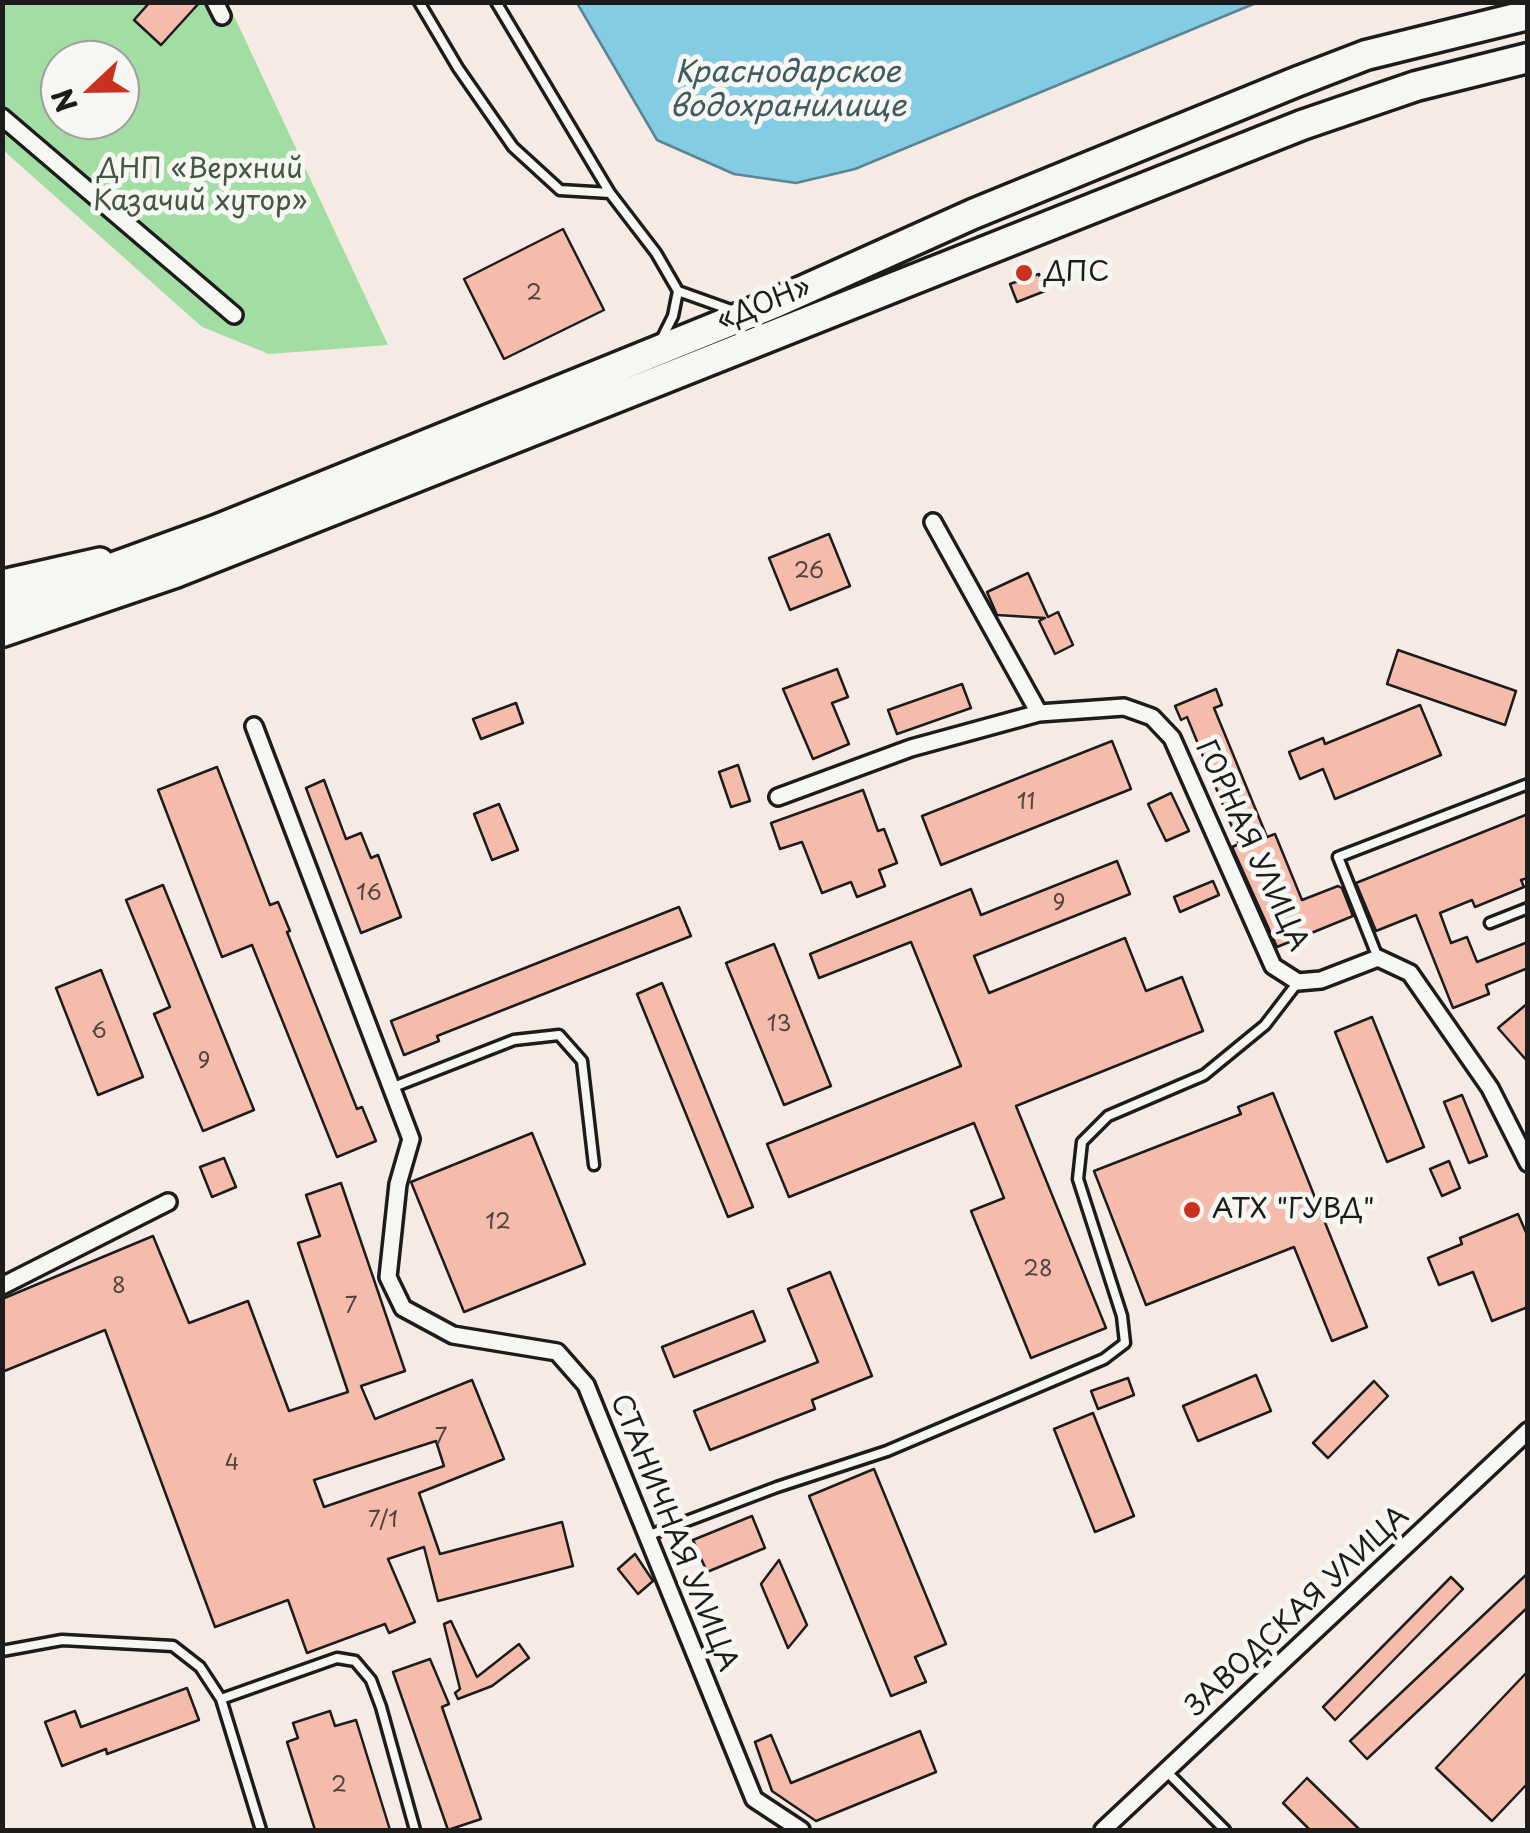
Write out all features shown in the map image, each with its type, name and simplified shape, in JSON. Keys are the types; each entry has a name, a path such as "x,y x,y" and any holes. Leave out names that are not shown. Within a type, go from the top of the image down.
{"highway":[{"name":"«ДОН»","path":"2,608 216,530 1331,68 1383,50 1528,15"},
{"name":"«ДОН»","path":"2,632 175,573 1302,125 1416,86 1528,58"}],"main road":[{"path":"2,582 89,564 216,530"}],"street":[{"path":"2,118 234,315"},
{"path":"933,522 1040,712"},
{"name":"ГОРНАЯ УЛИЦА","path":"778,797 911,748 1040,712 1124,707 1152,717 1172,738 1274,966 1298,982 1321,980 1378,958"},
{"name":"СТАНИЧНАЯ УЛИЦА","path":"254,726 411,1139 398,1184 388,1276 403,1308 453,1335 556,1352 586,1384 754,1799 801,1830"},
{"path":"1378,958 1410,973 1490,1088 1528,1163"},
{"path":"2,1286 168,1202"},
{"name":"ЗАВОДСКАЯ УЛИЦА","path":"1103,1830 1528,1430"}],"lane":[{"path":"419,2 458,68 513,147 560,190 610,193"},
{"path":"496,2 610,193 656,253 678,290 743,314"},
{"path":"657,349 673,316 678,290"},
{"path":"1378,958 1338,857 1528,784"},
{"path":"1490,924 1528,908"},
{"path":"648,1536 777,1486 887,1451 1104,1359 1124,1343 1122,1316 1078,1179 1082,1142 1108,1116 1204,1075 1265,1025 1298,982"},
{"path":"391,1088 514,1040 559,1034 582,1062 594,1165"},
{"path":"2,1651 62,1640 173,1646 200,1667 221,1700 261,1830"},
{"path":"221,1700 337,1658 355,1661 372,1680 415,1830"},
{"path":"1166,1771 1226,1830"}],"green space":[{"name":"ДНП «Верхний Казачий хутор»","path":"3,3 228,3 388,345 269,354 202,327 3,150"}],"water":[{"name":"Краснодарское водохранилище","path":"577,3 1256,3 855,169 796,183 734,174 657,140"}],"building":[{"path":"150,2 200,2 161,45 134,20"},
{"path":"563,229 604,310 504,359 464,279"},
{"path":"1039,274 1045,291 1017,302 1010,284"},
{"path":"829,534 850,586 790,610 769,558"},
{"path":"1028,573 1048,617 1058,612 1073,645 1055,654 1039,621 1045,618 997,615 987,592"},
{"path":"1398,650 1516,691 1505,725 1387,684"},
{"path":"837,669 848,697 832,703 849,744 813,759 783,689"},
{"path":"962,684 971,708 897,734 888,710"},
{"path":"1216,689 1222,705 1214,708 1267,837 1275,834 1302,900 1338,886 1353,916 1277,947 1232,847 1239,844 1187,717 1181,720 1175,706"},
{"path":"516,703 523,723 481,739 473,719"},
{"path":"1420,705 1441,755 1335,799 1323,769 1300,779 1289,752 1323,738 1325,744"},
{"path":"1112,741 1131,789 941,865 922,816"},
{"path":"738,765 750,801 731,807 719,772"},
{"path":"217,767 270,905 278,902 357,1109 362,1107 376,1141 337,1157 252,945 222,957 158,790"},
{"path":"324,780 346,839 361,833 371,858 378,855 401,917 361,933 306,788"},
{"path":"863,790 878,831 884,829 897,863 879,870 885,886 857,897 851,882 822,893 802,842 780,849 771,823"},
{"path":"1171,793 1189,831 1166,841 1148,804"},
{"path":"499,804 518,850 492,860 474,814"},
{"path":"1528,814 1528,878 1521,880 1524,887 1475,907 1472,900 1440,913 1451,943 1467,937 1477,962 1528,942 1528,968 1486,985 1489,994 1453,1008 1416,915 1376,931 1356,883"},
{"path":"1117,861 1130,894 974,956 989,993 1125,938 1146,991 1182,977 1203,1031 1016,1106 1106,1328 1031,1358 971,1211 1004,1198 974,1123 789,1197 767,1144 961,1066 911,942 819,978 810,954 971,889 981,915"},
{"path":"1213,881 1219,895 1180,912 1174,897"},
{"path":"163,885 254,1110 203,1131 154,1014 170,1007 126,900"},
{"path":"679,907 691,936 437,1036 439,1041 404,1055 391,1021"},
{"path":"774,944 831,1086 784,1105 726,963"},
{"path":"101,970 143,1077 98,1095 56,988"},
{"path":"662,983 753,1207 728,1217 637,994"},
{"path":"1528,1003 1528,1062 1498,1028"},
{"path":"1372,1017 1424,1147 1387,1162 1335,1032"},
{"name":"АТХ \"ГУВД\"","path":"1273,1093 1367,1327 1332,1341 1294,1247 1146,1305 1094,1171 1241,1114 1238,1107"},
{"path":"1462,1095 1487,1156 1469,1163 1444,1102"},
{"path":"532,1133 585,1264 464,1312 411,1182"},
{"path":"224,1158 236,1187 212,1197 200,1167"},
{"path":"1449,1161 1460,1188 1442,1196 1430,1169"},
{"path":"341,1183 405,1371 361,1386 375,1419 472,1380 504,1459 419,1493 440,1554 562,1522 573,1566 438,1601 424,1547 388,1559 415,1622 389,1633 385,1624 307,1653 288,1600 215,1627 105,1330 2,1372 2,1299 153,1236 189,1323 248,1301 289,1411 348,1392 298,1243 320,1236 306,1195","holes":["436,1441 444,1466 324,1507 314,1480"]},
{"path":"1518,1214 1528,1237 1528,1307 1492,1321 1473,1272 1439,1285 1428,1258 1462,1244 1460,1238"},
{"path":"830,1272 872,1376 812,1400 815,1409 710,1450 694,1411 818,1362 788,1289"},
{"path":"753,1311 765,1341 674,1377 662,1347"},
{"path":"1256,1375 1271,1411 1198,1441 1183,1406"},
{"path":"1128,1378 1134,1395 1098,1409 1091,1391"},
{"path":"1374,1381 1388,1396 1328,1458 1313,1443"},
{"path":"1093,1413 1134,1516 1095,1532 1054,1429"},
{"path":"874,1469 946,1644 915,1657 926,1682 891,1696 809,1496"},
{"path":"752,1516 765,1548 707,1572 693,1540"},
{"path":"635,1554 653,1581 638,1594 618,1569"},
{"path":"779,1560 807,1625 788,1648 761,1584"},
{"path":"1528,1573 1528,1607 1367,1759 1350,1741"},
{"path":"1451,1577 1463,1589 1335,1720 1323,1707"},
{"path":"451,1621 477,1677 519,1644 529,1658 492,1686 458,1699 455,1693 460,1689 444,1624"},
{"path":"430,1659 449,1704 442,1707 481,1819 448,1830 393,1672"},
{"path":"1528,1671 1528,1783 1492,1821 1436,1768"},
{"path":"187,1688 199,1720 62,1766 45,1722 75,1711 81,1727"},
{"path":"330,1711 335,1726 356,1720 390,1830 315,1830 287,1742 298,1738 293,1723"},
{"path":"920,1731 936,1772 816,1821 772,1791 755,1742 771,1735 791,1783"},
{"path":"1307,1778 1360,1830 1310,1830 1283,1803"}],"place":[{"name":"ДПС","path":"1024,273"},
{"name":"АТХ \"ГУВД\"","path":"1192,1210"}]}
